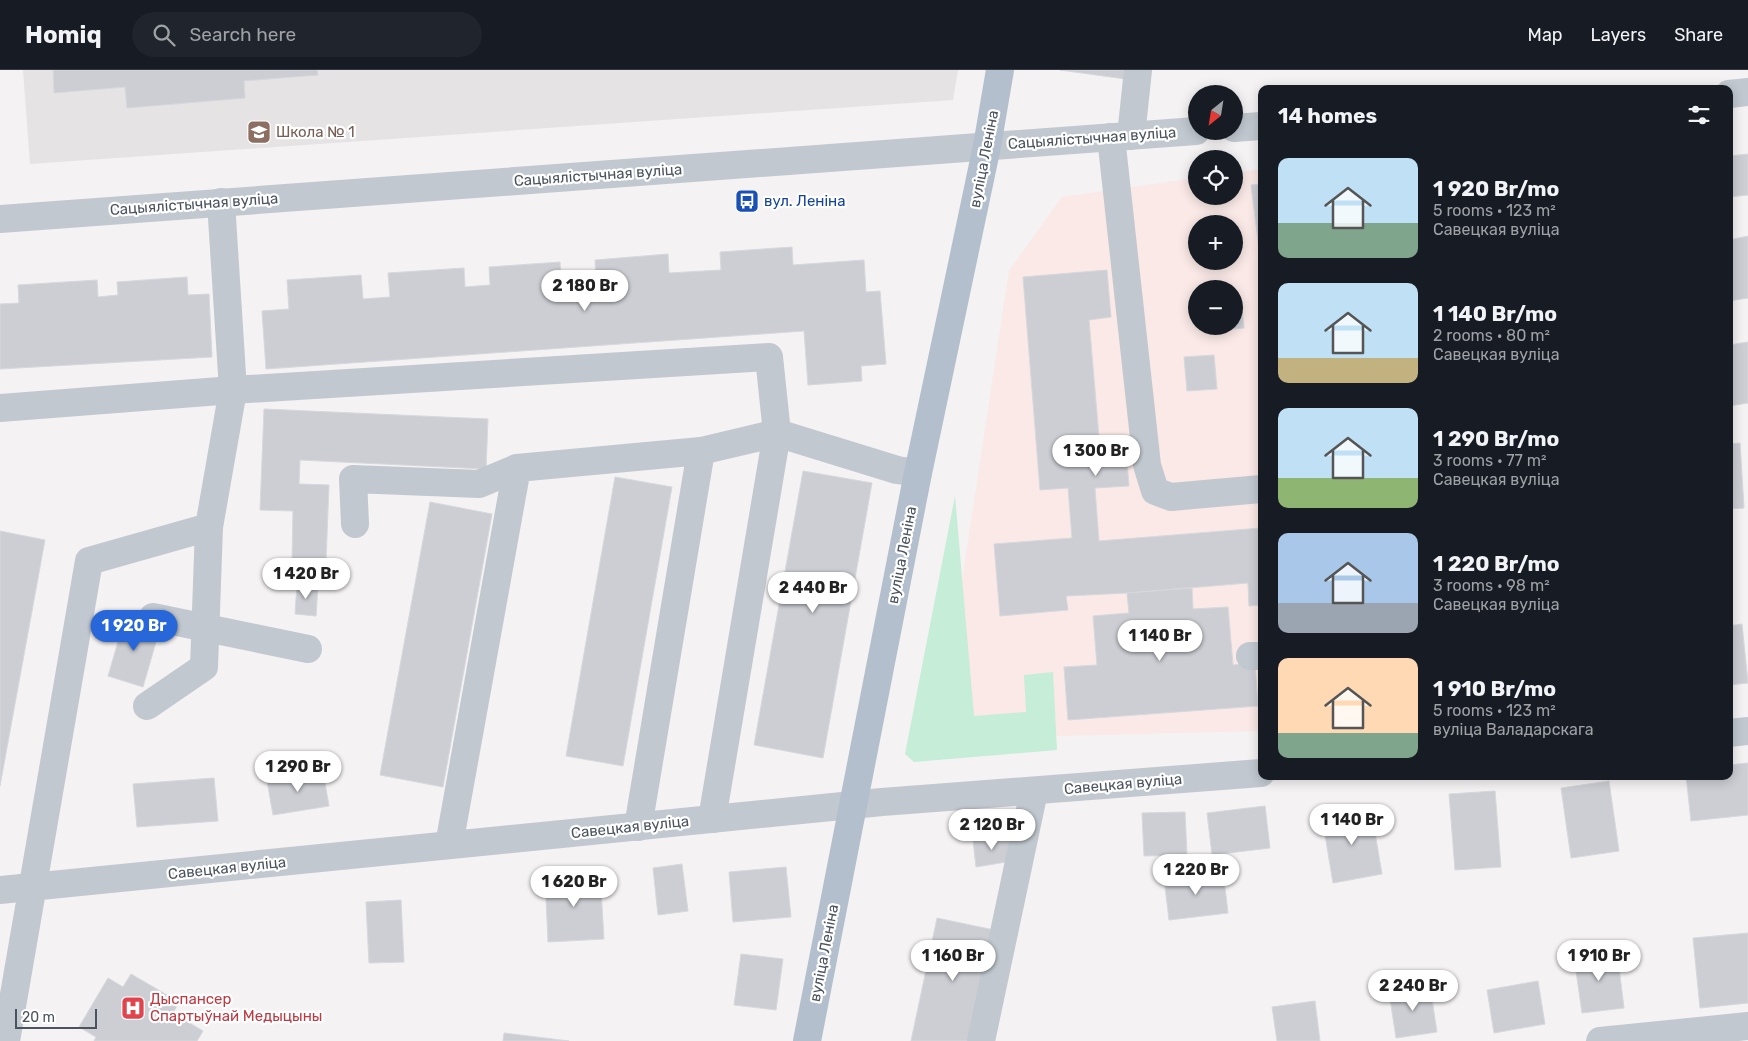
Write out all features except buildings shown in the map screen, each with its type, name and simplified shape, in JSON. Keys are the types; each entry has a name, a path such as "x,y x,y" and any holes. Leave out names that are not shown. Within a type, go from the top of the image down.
{"main road":[{"name":"вуліца Леніна","path":"807,1041 918,474 987,146 1000,70"}],"street":[{"path":"1138,70 1121,136 1147,465 1155,491 1171,497 1258,489"},
{"path":"1733,94 1748,92"},
{"path":"1243,127 1258,126"},
{"name":"Сацыялістычная вуліца","path":"0,219 1188,132"},
{"path":"146,706 204,667 209,527 233,390 221,202"},
{"path":"0,408 233,390 769,357 777,433 712,819"},
{"path":"355,524 353,479 479,484 518,468 702,451 777,433 897,470 918,474"},
{"path":"638,827 702,451"},
{"path":"449,846 518,468"},
{"path":"6,1041 89,561 209,527"},
{"path":"154,617 308,649"},
{"path":"1733,733 1748,732"},
{"name":"Савецкая вуліца","path":"0,890 853,805 1258,772"},
{"path":"981,1041 1034,791"},
{"path":"1600,1041 1748,1026"}],"shaded area":[{"name":"Школа № 1","path":"23,70 958,70 953,100 30,164"},
{"path":"1258,169 1258,731 938,739 1009,271 1062,197 1188,179 1188,205 1243,205 1243,172"}],"green space":[{"path":"955,496 974,716 1026,712 1024,675 1053,672 1057,750 914,762 905,754"}],"place":[{"name":"Школа № 1","path":"259,132"},
{"name":"вул. Леніна","path":"747,201"},
{"name":"Дыспансер Спартыўнай Медыцыны","path":"133,1008"}]}
